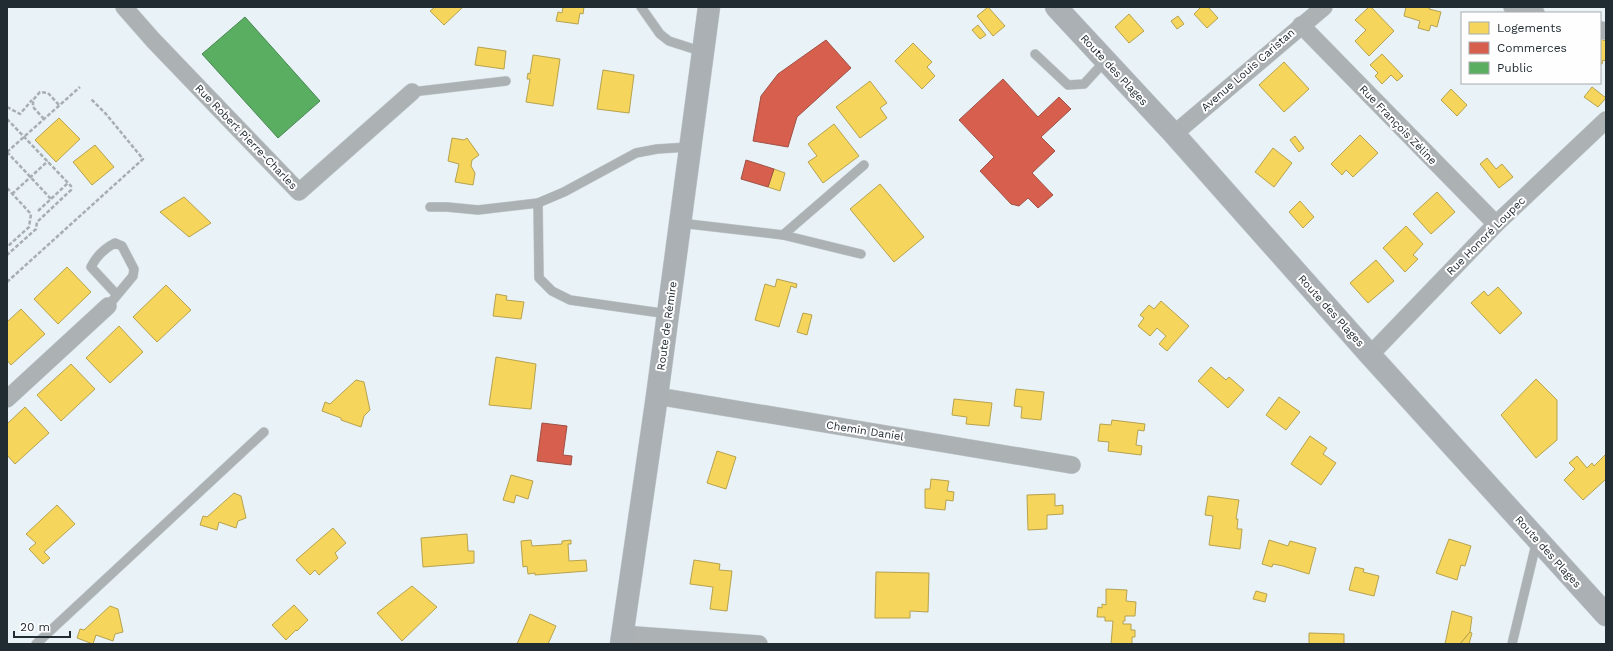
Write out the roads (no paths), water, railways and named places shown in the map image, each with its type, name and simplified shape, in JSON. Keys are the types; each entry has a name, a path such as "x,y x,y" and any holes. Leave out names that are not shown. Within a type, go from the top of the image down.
{"street":[{"name":"Rue Robert Pierre-Charles","path":"124,7 153,40 299,192 412,92"},
{"name":"Route de Rémire","path":"622,639 657,396 689,147 709,7"},
{"name":"Route des Plages","path":"1056,7 1174,134 1370,355 1606,615"},
{"name":"Avenue Louis Caristan","path":"1174,134 1324,7"},
{"path":"1512,7 1532,12"},
{"name":"Rue François Zéline","path":"1301,25 1496,224"},
{"name":"Rue Honoré Loupec","path":"1370,355 1496,224 1606,120"},
{"path":"10,391 112,300"},
{"name":"Chemin Daniel","path":"657,396 1072,465"},
{"path":"622,639 759,644"}],"lane":[{"path":"641,7 660,34 669,41 703,52"},
{"path":"1035,54 1068,85 1084,84 1106,60"},
{"path":"412,92 506,81"},
{"path":"430,207 478,210 538,203 564,192 636,153 657,149 689,147"},
{"path":"783,235 864,165"},
{"path":"538,203 539,278 552,291 570,300 630,307 668,314"},
{"path":"680,223 783,235 861,254"},
{"path":"115,242 122,246 134,269 133,276 112,300 91,267 94,260 115,242"},
{"path":"36,644 264,432"},
{"path":"1512,644 1537,539"}]}
